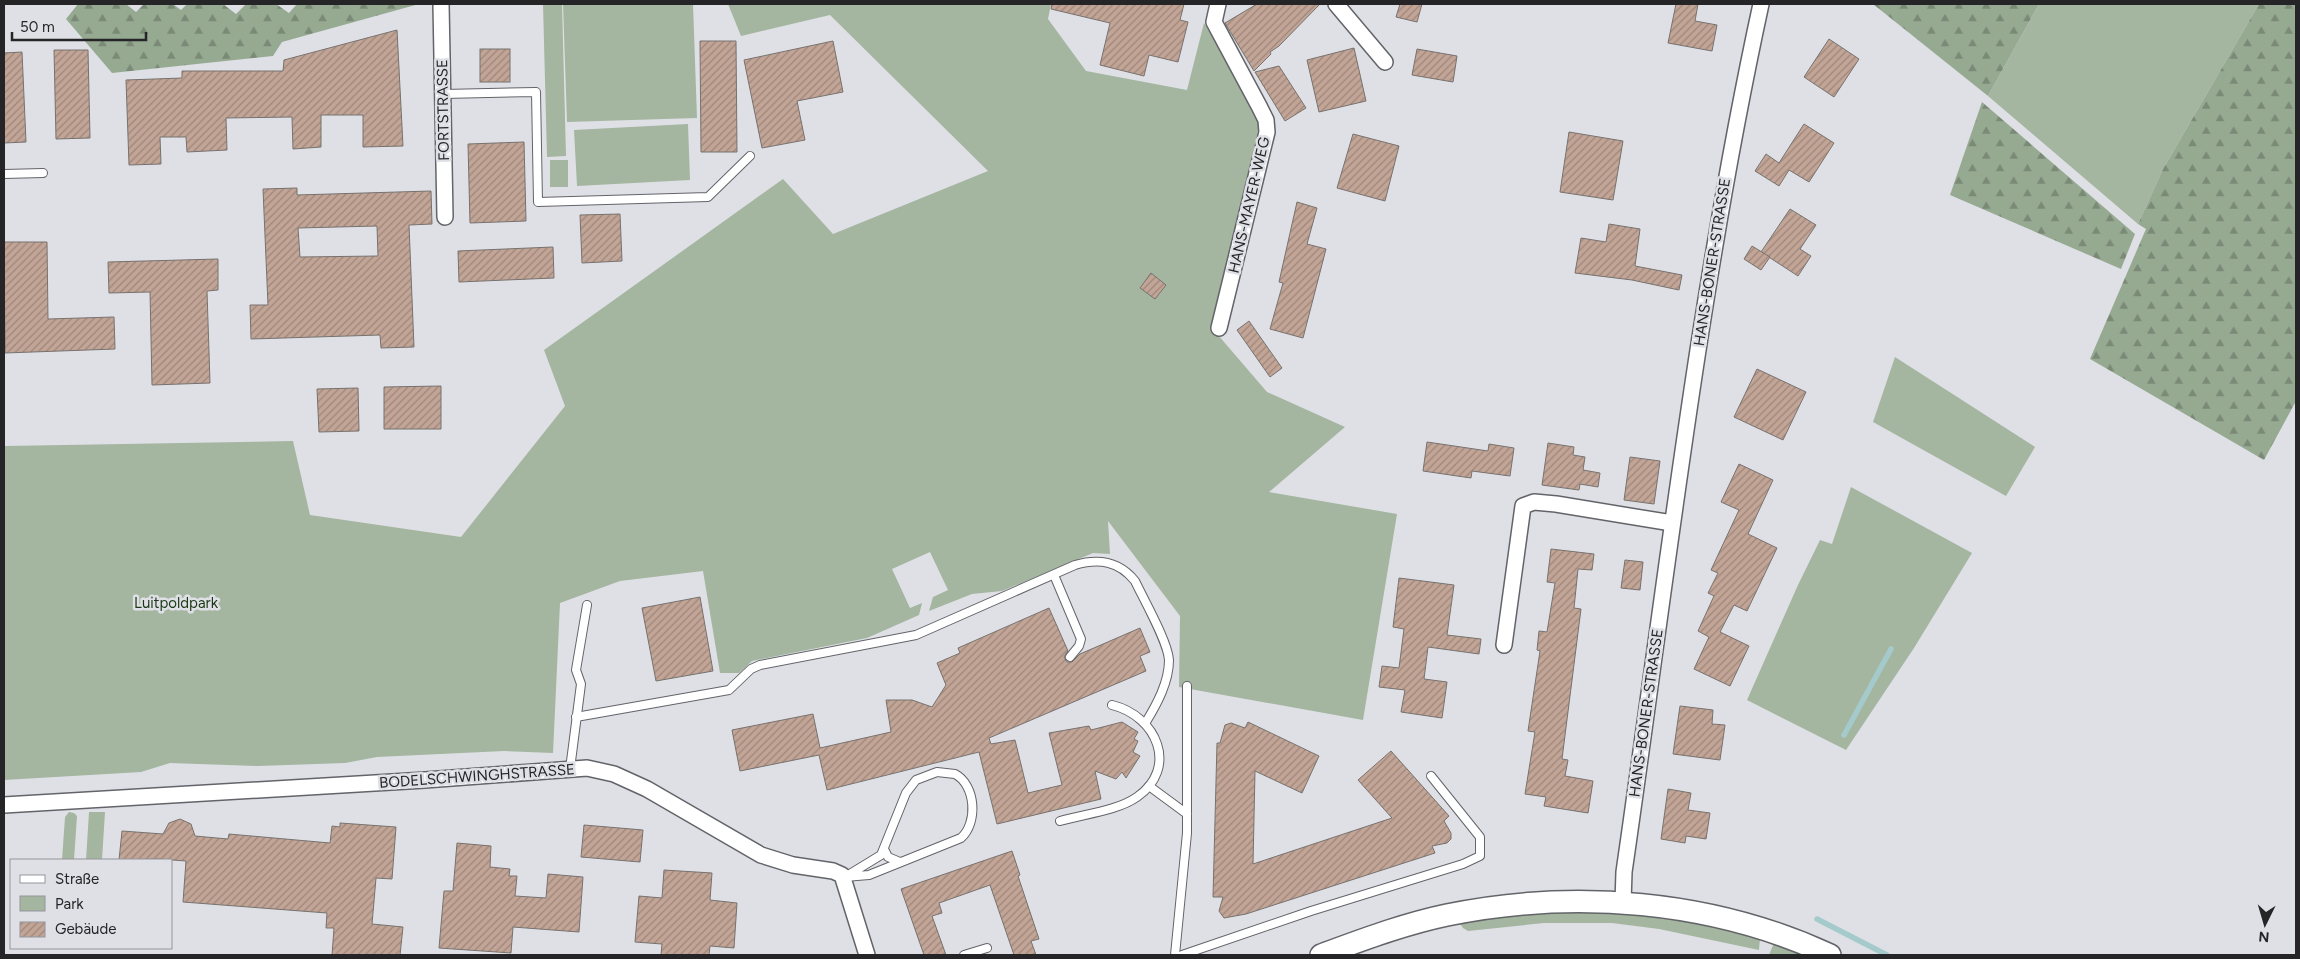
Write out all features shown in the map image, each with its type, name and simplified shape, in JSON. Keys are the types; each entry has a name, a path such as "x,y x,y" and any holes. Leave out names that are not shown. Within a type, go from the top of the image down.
{"street":[{"name":"FORTSTRASSE","path":"441,4 445,217"},
{"name":"HANS-MAYER-WEG","path":"1218,4 1214,22 1266,120 1267,132 1219,328"},
{"path":"1336,4 1385,62"},
{"name":"HANS-BONER-STRASSE","path":"1623,902 1624,872 1672,523 1718,224 1735,127 1761,4"},
{"path":"1504,645 1523,506 1534,502 1556,504 1672,523"},
{"name":"BODELSCHWINGHSTRASSE","path":"4,804 425,780 587,768 614,774 647,789 761,854 793,865 838,872 845,877"},
{"path":"845,877 867,955"},
{"path":"1321,955 1447,915 1519,905 1623,902 1686,911 1770,932 1830,955"}],"lane":[{"path":"444,94 536,92 538,202 708,197 750,156"},
{"path":"4,174 43,173"},
{"path":"576,717 729,690 751,668 760,665 916,635 1090,560 1103,561 1128,572 1135,581 1169,658 1166,680 1146,722"},
{"path":"1054,575 1082,639 1080,646 1070,657"},
{"path":"570,769 581,684 576,670 587,605"},
{"path":"1175,955 1187,814 1187,686"},
{"path":"1060,821 1124,804 1138,797 1149,786 1156,774 1158,752 1155,736 1146,722 1124,708 1112,705"},
{"path":"937,772 955,774 960,777 973,808 970,828 961,838 869,875 845,877 875,860 884,849 906,793 916,780 937,772"},
{"path":"1182,955 1311,911 1463,864 1480,856 1480,836 1431,776"},
{"path":"1149,786 1187,814"},
{"path":"884,849 888,857 900,862"},
{"path":"964,955 987,948"}],"green space":[{"path":"78,4 126,4 136,12 144,4 173,4 181,10 187,4 223,4 236,14 246,4 276,4 289,13 297,4 419,4 282,42 273,56 112,73 66,19"},
{"path":"543,4 562,4 566,156 547,157"},
{"path":"563,4 693,4 697,118 567,122"},
{"name":"Luitpoldpark","path":"728,4 1051,4 1048,19 1086,71 1187,90 1204,23 1261,117 1212,328 1267,392 1345,427 1269,492 1397,514 1363,720 1179,687 1180,616 1108,521 1110,554 1093,553 1002,591 972,594 929,611 933,597 948,590 930,552 892,569 910,608 922,603 919,615 867,638 752,661 739,673 720,673 703,571 620,581 560,603 553,753 504,751 377,757 345,763 258,766 170,763 141,772 4,780 5,446 293,441 310,515 461,537 565,406 544,350 783,179 833,234 988,171 830,15 741,36"},
{"path":"1873,4 2039,4 1988,96"},
{"path":"2039,4 2259,4 2163,169 2138,224 1988,96"},
{"path":"2259,4 2296,4 2296,401 2264,460 2090,359 2146,229 2138,224 2163,169"},
{"path":"1982,102 2135,234 2121,269 1950,195"},
{"path":"688,124 690,180 577,186 574,130"},
{"path":"550,160 568,160 568,187 550,187"},
{"path":"1895,357 2035,447 2006,496 1873,422"},
{"path":"1851,487 1972,553 1914,648 1846,750 1747,700 1820,540 1832,544"},
{"path":"69,812 77,816 74,859 62,859 65,817"},
{"path":"89,812 105,812 102,859 86,859"},
{"path":"1590,909 1676,920 1760,938 1759,950 1659,929 1612,923 1544,923 1468,931 1459,922 1473,919"},
{"path":"1774,943 1804,955 1769,955"}],"building":[{"path":"1052,4 1184,4 1180,20 1188,22 1178,62 1149,55 1144,76 1100,65 1110,23 1051,9"},
{"path":"1257,4 1320,4 1279,46 1270,52 1271,54 1254,71 1225,23"},
{"path":"1400,4 1422,4 1417,22 1396,17"},
{"path":"1676,4 1698,4 1695,21 1717,25 1712,51 1668,43"},
{"path":"397,30 403,146 363,147 363,115 321,115 321,147 293,149 292,117 226,118 227,150 187,152 186,137 160,137 161,164 129,165 126,80 182,78 182,71 283,71 284,60"},
{"path":"1829,39 1859,59 1834,97 1804,77"},
{"path":"700,41 736,41 737,152 701,152"},
{"path":"833,41 843,92 797,101 805,140 762,148 744,60"},
{"path":"1354,48 1366,101 1319,112 1307,60"},
{"path":"480,49 510,49 510,82 480,82"},
{"path":"1417,49 1457,56 1453,82 1412,75"},
{"path":"54,50 88,50 90,138 56,139"},
{"path":"22,52 26,142 4,143 4,53"},
{"path":"1279,66 1306,108 1285,121 1255,72"},
{"path":"1804,124 1834,143 1809,182 1789,170 1779,186 1755,171 1766,154 1779,163"},
{"path":"1569,132 1623,141 1613,200 1560,192"},
{"path":"1353,134 1399,146 1385,201 1337,188"},
{"path":"524,142 526,221 470,223 468,144"},
{"path":"297,188 297,195 431,191 432,224 409,225 414,347 381,348 380,335 251,339 250,305 268,305 263,189","holes":["377,226 378,256 300,257 298,228"]},
{"path":"1297,202 1317,208 1307,244 1326,249 1303,338 1270,329 1283,283 1279,282"},
{"path":"1790,209 1816,225 1800,249 1811,256 1798,276 1761,252"},
{"path":"620,214 622,261 582,263 580,215"},
{"path":"1609,224 1640,229 1635,266 1682,275 1679,290 1632,280 1575,273 1581,238 1606,242"},
{"path":"4,242 47,242 48,319 114,317 115,349 5,353"},
{"path":"1752,246 1770,257 1761,270 1744,259"},
{"path":"553,247 554,278 459,282 458,251"},
{"path":"218,259 218,290 207,291 210,383 152,385 150,292 109,293 108,262"},
{"path":"1151,273 1166,285 1155,299 1140,288"},
{"path":"1249,321 1282,368 1270,377 1237,330"},
{"path":"1757,369 1806,392 1783,440 1734,417"},
{"path":"441,386 441,429 384,429 384,387"},
{"path":"358,388 359,431 319,432 317,389"},
{"path":"1427,442 1488,451 1489,444 1514,448 1510,476 1472,471 1471,478 1423,471"},
{"path":"1548,443 1574,447 1573,455 1585,457 1583,470 1600,473 1598,487 1580,484 1579,490 1542,485"},
{"path":"1630,457 1660,461 1654,504 1624,500"},
{"path":"1739,464 1773,480 1748,534 1777,548 1747,611 1734,605 1720,632 1749,646 1730,686 1694,669 1709,637 1698,631 1714,596 1708,593 1718,573 1711,570 1739,510 1721,502"},
{"path":"1551,549 1594,554 1592,570 1578,569 1574,608 1581,609 1562,759 1568,760 1565,776 1593,781 1588,813 1544,806 1546,797 1525,794 1535,732 1528,731 1540,651 1537,650 1539,631 1547,632 1555,583 1547,582"},
{"path":"1625,560 1643,562 1640,590 1621,588"},
{"path":"1399,578 1454,585 1447,635 1481,639 1479,654 1428,647 1424,679 1447,682 1442,718 1401,712 1405,690 1379,687 1382,666 1399,668 1404,629 1393,627"},
{"path":"700,597 713,671 656,681 642,608"},
{"path":"1049,608 1068,651 1064,657 1067,662 1072,662 1080,654 1140,628 1150,652 1140,656 1146,671 989,738 991,744 1015,740 1028,793 1062,785 1049,733 1089,726 1091,730 1122,722 1138,732 1134,739 1138,741 1133,752 1140,756 1126,778 1122,772 1116,779 1095,771 1101,799 997,824 979,752 827,790 819,755 740,771 732,730 813,714 820,748 891,732 886,700 912,700 932,707 946,685 937,663 960,653 958,648"},
{"path":"1680,706 1713,710 1712,724 1725,725 1720,760 1673,754"},
{"path":"1248,722 1319,756 1302,793 1255,771 1253,864 1392,818 1358,780 1391,751 1449,816 1444,821 1451,833 1451,839 1447,843 1432,846 1435,853 1246,914 1224,918 1219,911 1223,897 1213,897 1217,743 1220,743 1225,725 1231,723 1245,728"},
{"path":"1668,789 1691,793 1688,810 1710,813 1706,839 1686,836 1685,843 1661,839"},
{"path":"180,819 191,824 195,836 228,839 229,834 330,843 332,826 340,827 340,823 396,827 392,879 376,878 372,924 403,927 400,955 332,955 334,928 326,928 327,913 183,902 186,861 172,859 119,859 122,831 163,834 169,823"},
{"path":"584,825 643,830 640,862 581,857"},
{"path":"457,843 491,846 490,867 510,869 509,876 517,876 515,896 546,898 548,874 583,877 579,932 513,927 511,953 439,948 444,891 453,891"},
{"path":"1012,851 1020,875 1018,876 1039,939 1031,941 1036,955 1014,955 990,885 939,903 942,913 932,916 946,955 924,955 901,889"},
{"path":"664,870 712,873 710,900 737,903 734,948 710,946 709,955 661,955 662,944 635,942 639,896 662,898"}],"waterway":[{"path":"1844,735 1891,649"},
{"path":"1817,919 1887,955"}]}
